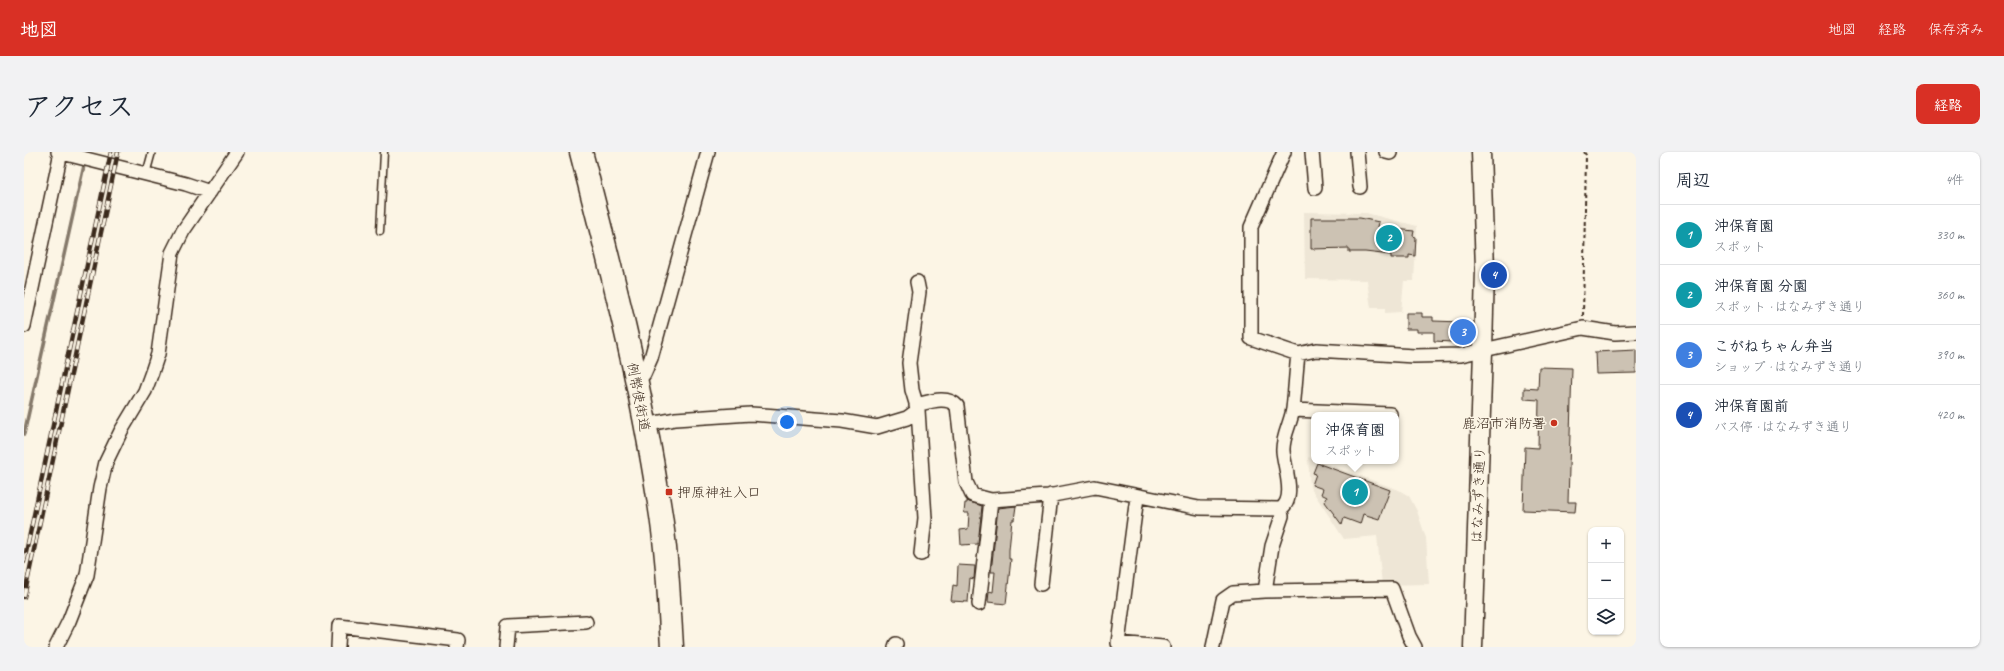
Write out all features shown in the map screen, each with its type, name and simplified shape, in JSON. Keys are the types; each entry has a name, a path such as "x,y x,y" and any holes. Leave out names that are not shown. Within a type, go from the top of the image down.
{"highway":[{"name":"例幣使街道","path":"581,152 645,425 659,503 664,544 672,647"}],"street":[{"path":"56,647 69,621 87,575 100,488 106,462 121,431 145,391 158,354 172,252 183,231 237,152"},
{"path":"636,382 644,374 651,358 708,152"},
{"path":"1284,152 1251,227 1251,338 1298,354 1316,350 1414,356 1461,355 1583,328 1615,333 1636,332"},
{"path":"1312,152 1315,188"},
{"path":"1357,152 1360,186"},
{"name":"はなみずき通り","path":"1472,647 1484,351 1485,269 1481,152"},
{"path":"24,326 62,153 210,192"},
{"path":"917,282 919,292 909,363 912,390 917,408 925,518 921,554"},
{"path":"645,425 675,419 751,414 842,421 878,427 907,418 917,408 950,400 957,406 967,487 972,495 991,500 1051,496 1094,487 1137,497 1199,508 1280,509 1286,504 1288,496 1288,482 1283,449 1293,410 1298,354"},
{"path":"1293,410 1342,412"},
{"path":"1041,584 1051,496"},
{"path":"1137,497 1118,643 1163,647"},
{"path":"979,604 991,500"},
{"path":"1265,591 1272,546 1282,516 1280,509"},
{"path":"1213,647 1223,600 1233,593 1392,589 1409,636 1415,647"},
{"path":"506,647 508,626 586,622"},
{"path":"338,647 339,626 458,640 457,647"}],"lane":[{"path":"146,174 152,152"},
{"path":"380,231 384,152"}],"path":[{"path":"1583,328 1586,155 1584,152"}],"shaded area":[{"path":"1304,212 1366,213 1417,226 1414,281 1404,281 1401,312 1385,313 1385,308 1371,308 1367,280 1305,279"},
{"path":"1308,457 1311,458 1311,464 1327,464 1399,490 1409,496 1417,511 1426,538 1429,584 1382,585 1377,536 1344,539 1310,487"}],"building":[{"path":"1311,218 1360,218 1379,222 1378,227 1414,231 1413,236 1416,237 1415,256 1409,255 1409,258 1391,258 1391,255 1349,252 1349,248 1311,249"},
{"path":"1406,313 1422,313 1422,317 1433,317 1433,321 1463,322 1463,327 1470,327 1469,343 1434,341 1434,332 1417,332 1417,329 1406,329"},
{"path":"1636,350 1636,373 1596,374 1595,352"},
{"name":"鹿沼市消防署","path":"1539,367 1572,368 1568,502 1576,502 1575,512 1523,510 1525,447 1538,448 1539,400 1524,399 1524,388 1538,389"},
{"path":"1317,464 1320,464 1390,490 1379,519 1363,514 1360,524 1344,518 1342,525 1325,502 1327,497 1321,494 1323,489 1312,485 1316,474 1313,473"},
{"path":"967,501 982,506 978,544 961,545 960,530 968,529 969,513 964,513 965,503 967,503"},
{"path":"1016,506 1014,520 1012,520 1009,550 1009,559 1011,559 1006,604 988,602 989,591 993,592 995,572 991,572 998,508"},
{"path":"958,565 975,566 974,579 970,578 968,602 951,601 953,585 957,586"}],"waterway":[{"path":"24,434 87,152"}],"railway":[{"path":"24,562 111,152"},
{"path":"24,597 118,152"}],"place":[{"name":"沖保育園 分園","path":"1389,238"},
{"name":"沖保育園前","path":"1494,275"},
{"name":"こがねちゃん弁当","path":"1463,332"},
{"name":"鹿沼市消防署","path":"1554,423"},
{"name":"押原神社入口","path":"669,492"},
{"name":"沖保育園","path":"1355,492"}]}
